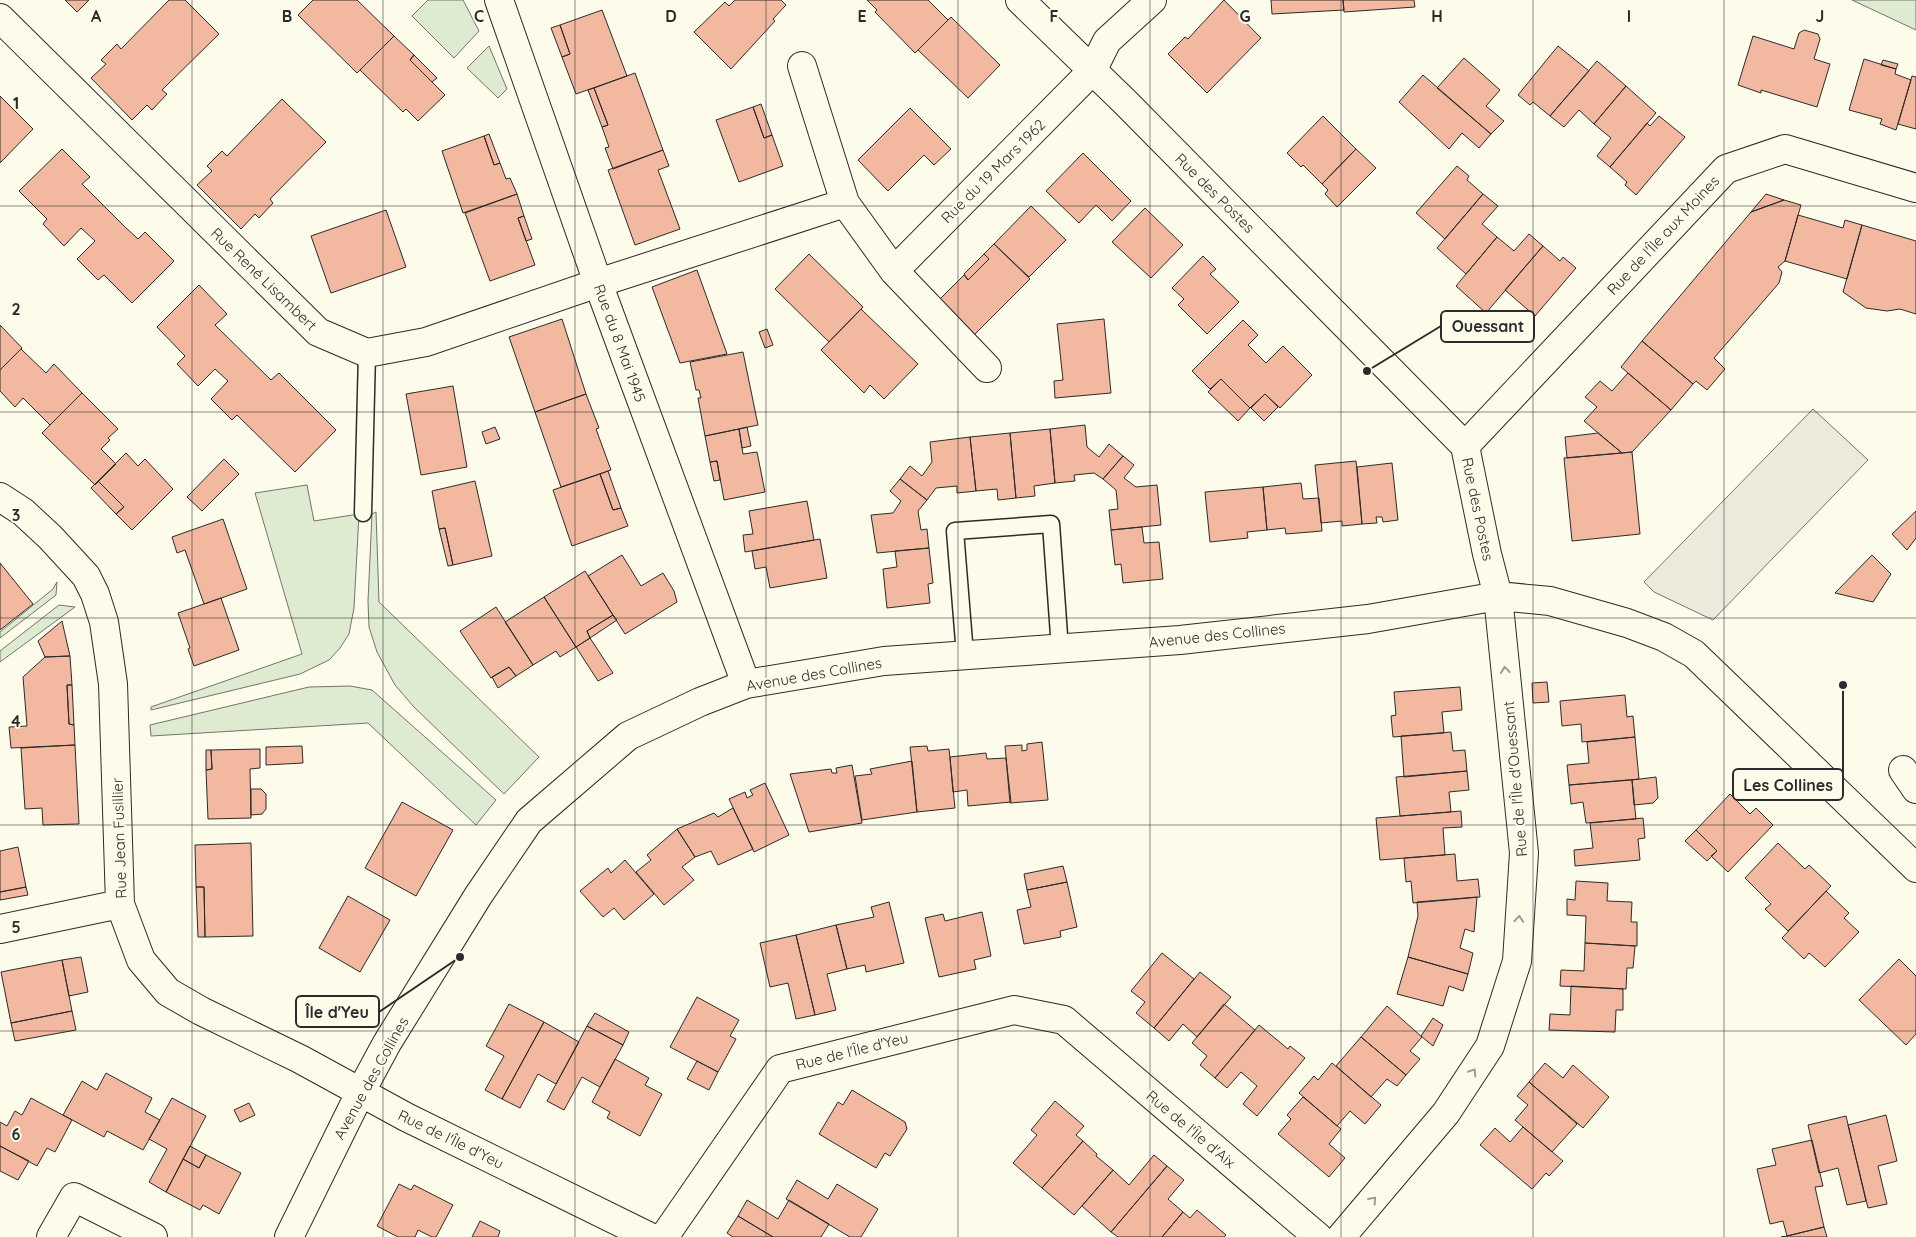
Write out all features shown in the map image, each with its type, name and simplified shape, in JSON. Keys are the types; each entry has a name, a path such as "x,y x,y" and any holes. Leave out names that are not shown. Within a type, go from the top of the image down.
{"street":[{"name":"Rue du 8 Mai 1945","path":"499,0 598,283 746,684"},
{"name":"Rue des Postes","path":"1020,0 1138,116 1465,446 1487,554 1498,596"},
{"name":"Rue du 19 Mars 1962","path":"894,271 1092,71 1107,41 1152,0"},
{"name":"Rue René Lisambert","path":"0,18 318,332 367,353"},
{"path":"802,66 845,202 894,271 987,368"},
{"name":"Rue de l'Île aux Moines","path":"1465,446 1726,169 1785,149 1916,188"},
{"path":"367,353 426,342 845,202"},
{"name":"Rue Jean Fusillier","path":"0,497 23,512 50,537 86,576 95,594 104,622 113,684 120,904 141,960 168,992 201,1011 300,1059 360,1093"},
{"path":"1498,596 1550,600 1627,623 1664,637 1694,654 1916,868"},
{"name":"Avenue des Collines","path":"289,1237 360,1093 387,1044 473,904 529,821 628,736 700,702 746,684 884,661 1180,640 1368,619 1498,596"},
{"name":"Rue de l'Île d'Ouessant","path":"1342,1237 1446,1113 1490,1046 1517,961 1524,853 1498,596"},
{"path":"0,929 120,904"},
{"name":"Rue de l'Île d'Yeu","path":"664,1237 780,1069 1014,1010 1064,1020"},
{"name":"Rue de l'Île d'Aix","path":"1064,1020 1318,1237"},
{"name":"Rue de l'Île d'Yeu","path":"360,1093 650,1237"},
{"path":"51,1237 74,1196 154,1237"}],"lane":[{"path":"363,513 367,353"},
{"path":"965,655 956,531 1051,524 1060,649"}],"green space":[{"path":"428,0 463,0 479,31 454,58 412,16"},
{"path":"1852,0 1916,0 1916,30"},
{"path":"489,46 507,89 498,98 467,68"},
{"path":"307,485 314,521 359,514 354,608 349,634 340,648 329,660 300,674 151,710 151,707 302,654 255,493"},
{"path":"376,512 379,602 539,757 504,794 414,707 395,685 377,652 369,627 368,601 372,514"},
{"path":"57,582 56,595 0,638 0,632 53,589"},
{"path":"59,605 75,607 0,662 0,651"},
{"path":"350,686 372,690 496,800 476,825 368,723 151,736 150,725 309,687"}],"shaded area":[{"path":"1813,409 1868,460 1713,620 1654,592 1644,582"}],"building":[{"path":"65,0 89,0 77,12"},
{"path":"169,0 185,0 219,34 162,90 167,94 152,110 147,105 132,120 91,78 106,64 101,60 117,44 121,49"},
{"path":"313,0 357,0 394,36 357,73 298,15"},
{"path":"735,0 781,0 786,5 773,19 775,21 731,69 694,32 725,2 729,6"},
{"path":"867,0 928,0 948,20 915,53 875,12 877,10"},
{"path":"1224,0 1261,38 1207,93 1168,54 1185,37 1188,39"},
{"path":"1271,0 1343,0 1344,10 1272,14"},
{"path":"1343,0 1414,0 1415,7 1344,12"},
{"path":"602,10 627,76 576,94 562,57 570,54 560,25"},
{"path":"951,17 1000,65 968,98 918,50"},
{"path":"560,25 570,54 562,57 551,28"},
{"path":"1804,30 1818,34 1820,39 1814,59 1830,64 1817,107 1761,90 1761,93 1738,85 1753,36 1794,49 1799,33"},
{"path":"394,36 414,55 410,60 445,95 418,121 406,109 403,112 360,70"},
{"path":"1558,46 1589,71 1550,116 1533,102 1530,105 1518,95"},
{"path":"414,55 437,78 432,82 410,60"},
{"path":"1464,58 1500,90 1486,106 1504,121 1491,134 1437,88"},
{"path":"1864,59 1896,69 1895,74 1911,80 1896,130 1880,124 1882,119 1849,110"},
{"path":"1883,60 1898,64 1896,69 1881,65"},
{"path":"1597,61 1626,86 1594,124 1579,110 1564,127 1550,116"},
{"path":"635,73 663,150 613,169 605,148 609,147 602,127 608,125 594,88"},
{"path":"1423,75 1491,134 1479,148 1462,133 1449,149 1399,102"},
{"path":"1912,76 1916,77 1916,129 1898,124"},
{"path":"1626,86 1656,113 1610,167 1597,156 1611,138 1594,124"},
{"path":"594,88 608,125 602,127 588,90"},
{"path":"0,96 33,129 0,163"},
{"path":"282,99 326,142 270,199 273,203 259,218 255,214 241,229 197,185 212,171 207,166 222,151 227,156"},
{"path":"761,104 772,135 764,138 753,107"},
{"path":"753,107 764,138 772,135 783,166 739,182 716,120"},
{"path":"910,108 951,149 934,165 924,155 888,191 858,160"},
{"path":"1323,116 1356,149 1322,184 1303,165 1301,167 1287,153"},
{"path":"1659,116 1685,137 1636,195 1625,185 1627,182 1610,167 1647,123 1650,126"},
{"path":"489,134 500,163 494,165 484,136"},
{"path":"484,136 494,165 500,163 506,179 510,178 517,194 463,213 442,151"},
{"path":"62,149 90,177 82,184 124,226 138,239 145,232 174,261 132,303 104,275 98,280 77,259 95,241 81,228 64,246 43,224 47,219 19,191"},
{"path":"1356,149 1376,168 1337,207 1325,194 1328,190 1322,184"},
{"path":"663,150 669,166 658,170 680,229 635,245 608,170"},
{"path":"1083,153 1131,201 1112,221 1096,205 1079,223 1046,191"},
{"path":"1457,166 1469,176 1467,180 1483,194 1445,239 1416,213"},
{"path":"517,194 524,216 518,218 535,265 490,281 465,213"},
{"path":"1483,194 1498,206 1482,224 1497,237 1466,274 1437,248"},
{"path":"1766,194 1784,200 1751,212"},
{"path":"1784,200 1801,205 1785,261 1778,267 1782,272 1779,283 1714,358 1725,369 1707,390 1696,381 1693,384 1642,341 1751,212"},
{"path":"1031,206 1066,240 1029,277 994,244"},
{"path":"1145,208 1183,245 1151,278 1112,242"},
{"path":"386,210 406,267 331,293 311,236"},
{"path":"1798,215 1843,228 1845,220 1862,225 1847,279 1785,261"},
{"path":"524,216 532,239 526,241 518,218"},
{"path":"1862,225 1916,241 1916,314 1900,309 1887,311 1866,308 1843,292"},
{"path":"1529,234 1543,246 1486,313 1456,286 1497,237 1514,251"},
{"path":"994,244 1030,279 972,337 937,302 964,275 968,280 989,259 984,254"},
{"path":"1543,246 1560,261 1563,257 1576,268 1535,316 1505,290"},
{"path":"809,254 863,307 829,342 775,289"},
{"path":"984,254 989,259 968,280 964,274"},
{"path":"1203,256 1216,269 1210,274 1239,302 1207,334 1178,305 1184,299 1172,288"},
{"path":"697,270 727,354 680,363 652,287"},
{"path":"199,285 227,314 215,325 271,380 279,373 336,430 295,472 237,415 232,420 211,399 228,381 215,369 198,386 177,364 185,356 157,327"},
{"path":"861,309 918,364 884,399 870,385 864,393 821,350"},
{"path":"562,319 586,394 535,412 509,337"},
{"path":"1104,319 1111,393 1055,398 1054,381 1063,380 1057,324"},
{"path":"1243,320 1258,335 1248,345 1266,363 1283,346 1312,375 1280,408 1265,394 1250,408 1221,379 1210,389 1192,371"},
{"path":"0,325 22,348 0,370"},
{"path":"767,329 773,345 765,348 759,332"},
{"path":"1642,341 1693,384 1671,410 1621,367"},
{"path":"21,349 46,373 54,364 82,393 50,425 23,398 15,407 0,391 0,370"},
{"path":"743,352 758,425 705,436 698,398 701,398 699,390 696,390 690,362"},
{"path":"1628,373 1671,410 1632,452 1622,453 1584,421 1597,407 1585,397 1600,381 1612,391"},
{"path":"1221,379 1250,408 1238,421 1208,392"},
{"path":"453,386 467,467 421,475 406,394"},
{"path":"82,393 118,429 108,438 110,440 101,449 116,464 95,485 42,433"},
{"path":"586,394 599,428 596,429 611,470 561,487 535,412"},
{"path":"1265,394 1278,407 1264,421 1251,408"},
{"path":"1085,425 1087,447 1099,457 1109,444 1123,456 1103,479 1094,473 1074,475 1075,481 1055,483 1050,429"},
{"path":"495,427 500,439 486,444 482,432"},
{"path":"747,427 751,446 742,448 739,429"},
{"path":"739,429 743,454 757,452 765,492 724,500 717,461 710,462 705,436"},
{"path":"1050,429 1055,483 1034,486 1035,496 1016,498 1010,433"},
{"path":"1010,433 1016,498 998,500 997,489 976,491 970,437"},
{"path":"1598,433 1622,453 1567,458 1565,437"},
{"path":"970,437 976,491 957,493 957,486 936,488 927,500 900,479 910,466 922,476 932,462 930,442"},
{"path":"1632,452 1640,534 1572,541 1564,458"},
{"path":"126,453 138,466 145,459 173,489 132,530 116,514 124,507 98,481"},
{"path":"1123,456 1134,465 1124,478 1136,487 1157,485 1161,525 1111,530 1109,510 1118,509 1116,490 1103,479"},
{"path":"224,459 239,474 202,511 187,497"},
{"path":"717,461 720,480 714,481 710,462"},
{"path":"1356,461 1362,524 1342,526 1342,521 1321,523 1315,465"},
{"path":"1392,463 1398,520 1383,522 1382,517 1376,517 1377,523 1362,524 1357,467"},
{"path":"608,471 621,508 613,510 600,474"},
{"path":"600,474 613,510 621,508 628,526 572,546 553,490"},
{"path":"900,479 927,500 918,511 921,530 927,529 929,548 877,553 871,515 893,513 901,501 890,491"},
{"path":"98,481 124,507 116,514 91,488"},
{"path":"475,481 492,556 453,565 445,528 439,529 432,491"},
{"path":"1301,483 1303,499 1319,498 1322,531 1286,534 1285,528 1267,530 1263,487"},
{"path":"1263,487 1267,530 1247,532 1248,538 1210,542 1205,492"},
{"path":"807,501 814,540 745,552 743,535 753,534 749,511"},
{"path":"1916,511 1916,538 1907,550 1892,534"},
{"path":"223,519 247,589 204,604 185,550 177,553 172,537"},
{"path":"1142,527 1144,543 1159,542 1163,579 1123,583 1121,564 1115,565 1111,530"},
{"path":"445,528 453,565 448,566 439,529"},
{"path":"820,539 827,578 770,588 766,567 755,569 752,551"},
{"path":"929,548 933,583 928,584 930,603 887,608 883,569 897,567 895,551"},
{"path":"622,555 641,586 663,573 674,591 677,602 625,634 588,576"},
{"path":"1872,555 1891,574 1873,602 1835,593"},
{"path":"0,563 33,604 0,630"},
{"path":"585,571 613,615 587,631 590,638 576,647 544,597"},
{"path":"544,597 576,647 560,657 556,651 533,665 505,622"},
{"path":"221,598 239,650 194,666 178,613"},
{"path":"496,607 533,665 516,676 509,667 491,678 460,631"},
{"path":"613,615 617,620 590,638 587,631"},
{"path":"62,621 70,656 45,657 38,641"},
{"path":"590,638 613,673 598,681 576,647"},
{"path":"70,656 72,685 67,685 69,724 74,725 75,745 11,748 9,727 27,726 23,677 45,657"},
{"path":"509,667 516,676 498,688 492,677"},
{"path":"1547,682 1549,702 1533,703 1532,683"},
{"path":"67,685 72,685 74,725 69,724"},
{"path":"1460,687 1462,710 1442,712 1444,733 1393,737 1391,716 1396,715 1394,692"},
{"path":"1625,695 1627,717 1633,716 1635,737 1582,742 1581,724 1562,726 1560,701"},
{"path":"1451,732 1453,751 1465,750 1467,771 1404,777 1401,736"},
{"path":"1635,737 1639,779 1569,785 1567,765 1589,763 1587,742"},
{"path":"1042,742 1048,800 1010,803 1005,746 1022,745 1022,751 1027,750 1027,744"},
{"path":"75,745 79,824 43,825 42,808 25,809 21,748"},
{"path":"302,746 303,763 266,765 266,747"},
{"path":"927,746 928,751 949,749 955,808 917,812 910,747"},
{"path":"260,749 260,768 250,769 251,818 208,819 206,770 212,769 211,750"},
{"path":"206,750 211,750 212,769 206,770"},
{"path":"986,753 987,759 1006,758 1011,802 968,806 967,790 953,792 950,757"},
{"path":"912,761 917,812 862,820 855,776 872,774 870,769"},
{"path":"852,765 862,823 809,832 790,774 831,769 832,773 837,773 836,768"},
{"path":"1467,771 1469,790 1449,792 1451,812 1400,816 1396,777"},
{"path":"1656,777 1658,798 1653,803 1634,805 1632,780"},
{"path":"1632,780 1636,819 1586,823 1583,802 1571,804 1569,785"},
{"path":"765,783 789,835 754,852 729,799 745,792 747,798 753,795 750,790"},
{"path":"251,789 261,789 266,794 266,809 262,814 251,815"},
{"path":"1730,794 1750,814 1756,808 1773,825 1728,872 1711,856 1717,851 1696,830"},
{"path":"402,802 453,830 416,896 365,868"},
{"path":"733,808 753,849 718,865 711,851 695,857 677,829 714,813 718,817"},
{"path":"1461,811 1462,827 1443,828 1445,855 1380,860 1376,818"},
{"path":"1643,818 1645,838 1638,839 1640,860 1575,866 1574,850 1593,848 1590,823"},
{"path":"677,829 695,857 682,867 694,880 664,905 636,872 651,860 647,855"},
{"path":"1696,830 1717,851 1707,861 1685,841"},
{"path":"251,843 253,936 205,937 204,887 196,887 195,845"},
{"path":"1778,843 1805,869 1809,865 1831,886 1788,931 1765,909 1771,904 1745,878"},
{"path":"18,847 26,887 0,892 0,851"},
{"path":"1455,854 1457,881 1478,879 1480,897 1413,903 1411,881 1406,882 1404,858"},
{"path":"625,860 654,894 624,920 614,908 603,917 580,891 608,868 611,873"},
{"path":"1063,866 1067,882 1027,890 1024,874"},
{"path":"1576,881 1608,883 1607,901 1632,902 1631,922 1637,922 1637,946 1585,943 1586,916 1567,915 1567,899 1575,900"},
{"path":"1067,882 1077,927 1060,931 1061,937 1024,944 1017,910 1031,907 1027,890"},
{"path":"26,887 28,895 0,900 0,892"},
{"path":"196,887 204,887 205,937 198,937"},
{"path":"1826,891 1849,913 1844,918 1859,932 1825,967 1809,953 1804,959 1782,938"},
{"path":"348,896 390,920 360,972 319,948"},
{"path":"1477,897 1474,932 1465,929 1460,948 1473,953 1468,974 1408,957 1418,916 1417,902"},
{"path":"889,902 904,963 866,972 865,965 847,969 836,925 874,917 871,907"},
{"path":"982,912 991,956 974,960 976,969 939,977 925,918 943,914 945,921"},
{"path":"836,925 847,969 827,974 836,1010 815,1015 796,935"},
{"path":"796,935 815,1015 796,1019 788,983 770,987 760,943"},
{"path":"1585,943 1635,946 1633,968 1627,968 1626,989 1560,986 1561,970 1584,971"},
{"path":"1162,953 1194,979 1154,1028 1136,1013 1145,1002 1131,991"},
{"path":"81,957 88,992 69,996 62,960"},
{"path":"1408,957 1468,974 1463,991 1449,986 1443,1006 1397,994"},
{"path":"1899,959 1916,976 1916,1034 1906,1045 1859,1000"},
{"path":"62,960 72,1011 11,1023 1,972"},
{"path":"1200,972 1231,997 1197,1037 1183,1024 1169,1041 1154,1028"},
{"path":"1571,986 1623,989 1623,1010 1616,1010 1615,1032 1549,1030 1550,1014 1570,1015"},
{"path":"697,997 739,1020 730,1036 736,1039 718,1072 670,1047"},
{"path":"509,1004 544,1022 502,1099 485,1090 504,1056 486,1046"},
{"path":"1224,1004 1255,1030 1215,1078 1200,1065 1207,1056 1192,1043"},
{"path":"1387,1006 1422,1037 1410,1051 1420,1059 1406,1075 1361,1037"},
{"path":"72,1011 76,1030 15,1041 11,1023"},
{"path":"595,1013 629,1032 623,1045 587,1026"},
{"path":"1433,1018 1443,1025 1433,1046 1421,1036"},
{"path":"544,1022 579,1042 556,1084 538,1074 520,1108 502,1099"},
{"path":"1259,1025 1288,1049 1290,1046 1305,1058 1257,1116 1243,1104 1257,1086 1241,1072 1227,1088 1215,1078"},
{"path":"587,1026 623,1045 600,1087 582,1077 564,1110 547,1101"},
{"path":"1361,1037 1406,1075 1397,1086 1387,1079 1371,1097 1336,1066"},
{"path":"615,1059 649,1078 645,1085 662,1094 640,1136 607,1118 610,1112 592,1102"},
{"path":"697,1061 718,1072 709,1090 687,1079"},
{"path":"1332,1063 1381,1105 1365,1124 1350,1111 1337,1126 1299,1093 1314,1076 1318,1080"},
{"path":"1545,1063 1563,1078 1573,1065 1609,1097 1583,1128 1529,1082"},
{"path":"106,1073 152,1098 145,1112 160,1120 143,1150 107,1131 104,1137 63,1115 82,1081 97,1090"},
{"path":"1529,1082 1577,1124 1552,1152 1515,1120 1528,1105 1517,1096"},
{"path":"852,1090 905,1122 907,1129 890,1156 885,1153 876,1168 819,1134 838,1102 843,1105"},
{"path":"1303,1097 1341,1129 1329,1144 1345,1158 1329,1177 1278,1134 1291,1119 1287,1115"},
{"path":"31,1098 72,1120 55,1152 47,1148 37,1166 0,1146 0,1122 7,1126 15,1111 22,1115"},
{"path":"172,1098 206,1116 166,1192 149,1182 167,1149 149,1139"},
{"path":"1055,1101 1084,1126 1076,1135 1083,1141 1042,1188 1013,1163 1037,1135 1031,1130"},
{"path":"249,1103 255,1115 240,1122 234,1110"},
{"path":"1886,1115 1897,1161 1878,1166 1887,1204 1868,1208 1848,1125"},
{"path":"1846,1116 1866,1201 1847,1205 1838,1168 1819,1173 1808,1125"},
{"path":"1523,1127 1563,1161 1549,1176 1546,1173 1532,1189 1480,1145 1495,1128 1510,1142"},
{"path":"1812,1140 1823,1186 1815,1187 1824,1227 1787,1236 1783,1221 1770,1224 1757,1169 1776,1165 1772,1149"},
{"path":"1083,1141 1097,1154 1096,1156 1113,1170 1074,1215 1042,1188"},
{"path":"0,1146 29,1161 18,1180 0,1171"},
{"path":"190,1146 206,1155 199,1168 183,1159"},
{"path":"206,1155 241,1173 219,1214 203,1205 200,1210 166,1192 183,1159 199,1168"},
{"path":"1154,1155 1167,1166 1111,1232 1082,1206 1113,1170 1129,1185"},
{"path":"1167,1166 1184,1180 1168,1199 1183,1212 1162,1237 1118,1237 1111,1232"},
{"path":"797,1180 828,1199 837,1184 878,1209 861,1237 850,1237 786,1199"},
{"path":"399,1184 411,1190 414,1185 453,1205 436,1237 418,1230 415,1237 398,1237 377,1226"},
{"path":"747,1200 778,1219 789,1200 829,1224 821,1237 773,1237 738,1216"},
{"path":"1197,1210 1226,1235 1224,1237 1162,1237 1183,1212 1190,1218"},
{"path":"738,1216 773,1237 733,1237 727,1233"},
{"path":"480,1221 500,1231 498,1237 472,1237"},
{"path":"1824,1227 1827,1237 1781,1237 1787,1236"}],"place":[{"name":"Ouessant","path":"1367,371"},
{"name":"Les Collines","path":"1843,685"},
{"name":"Île d'Yeu","path":"460,957"}]}
